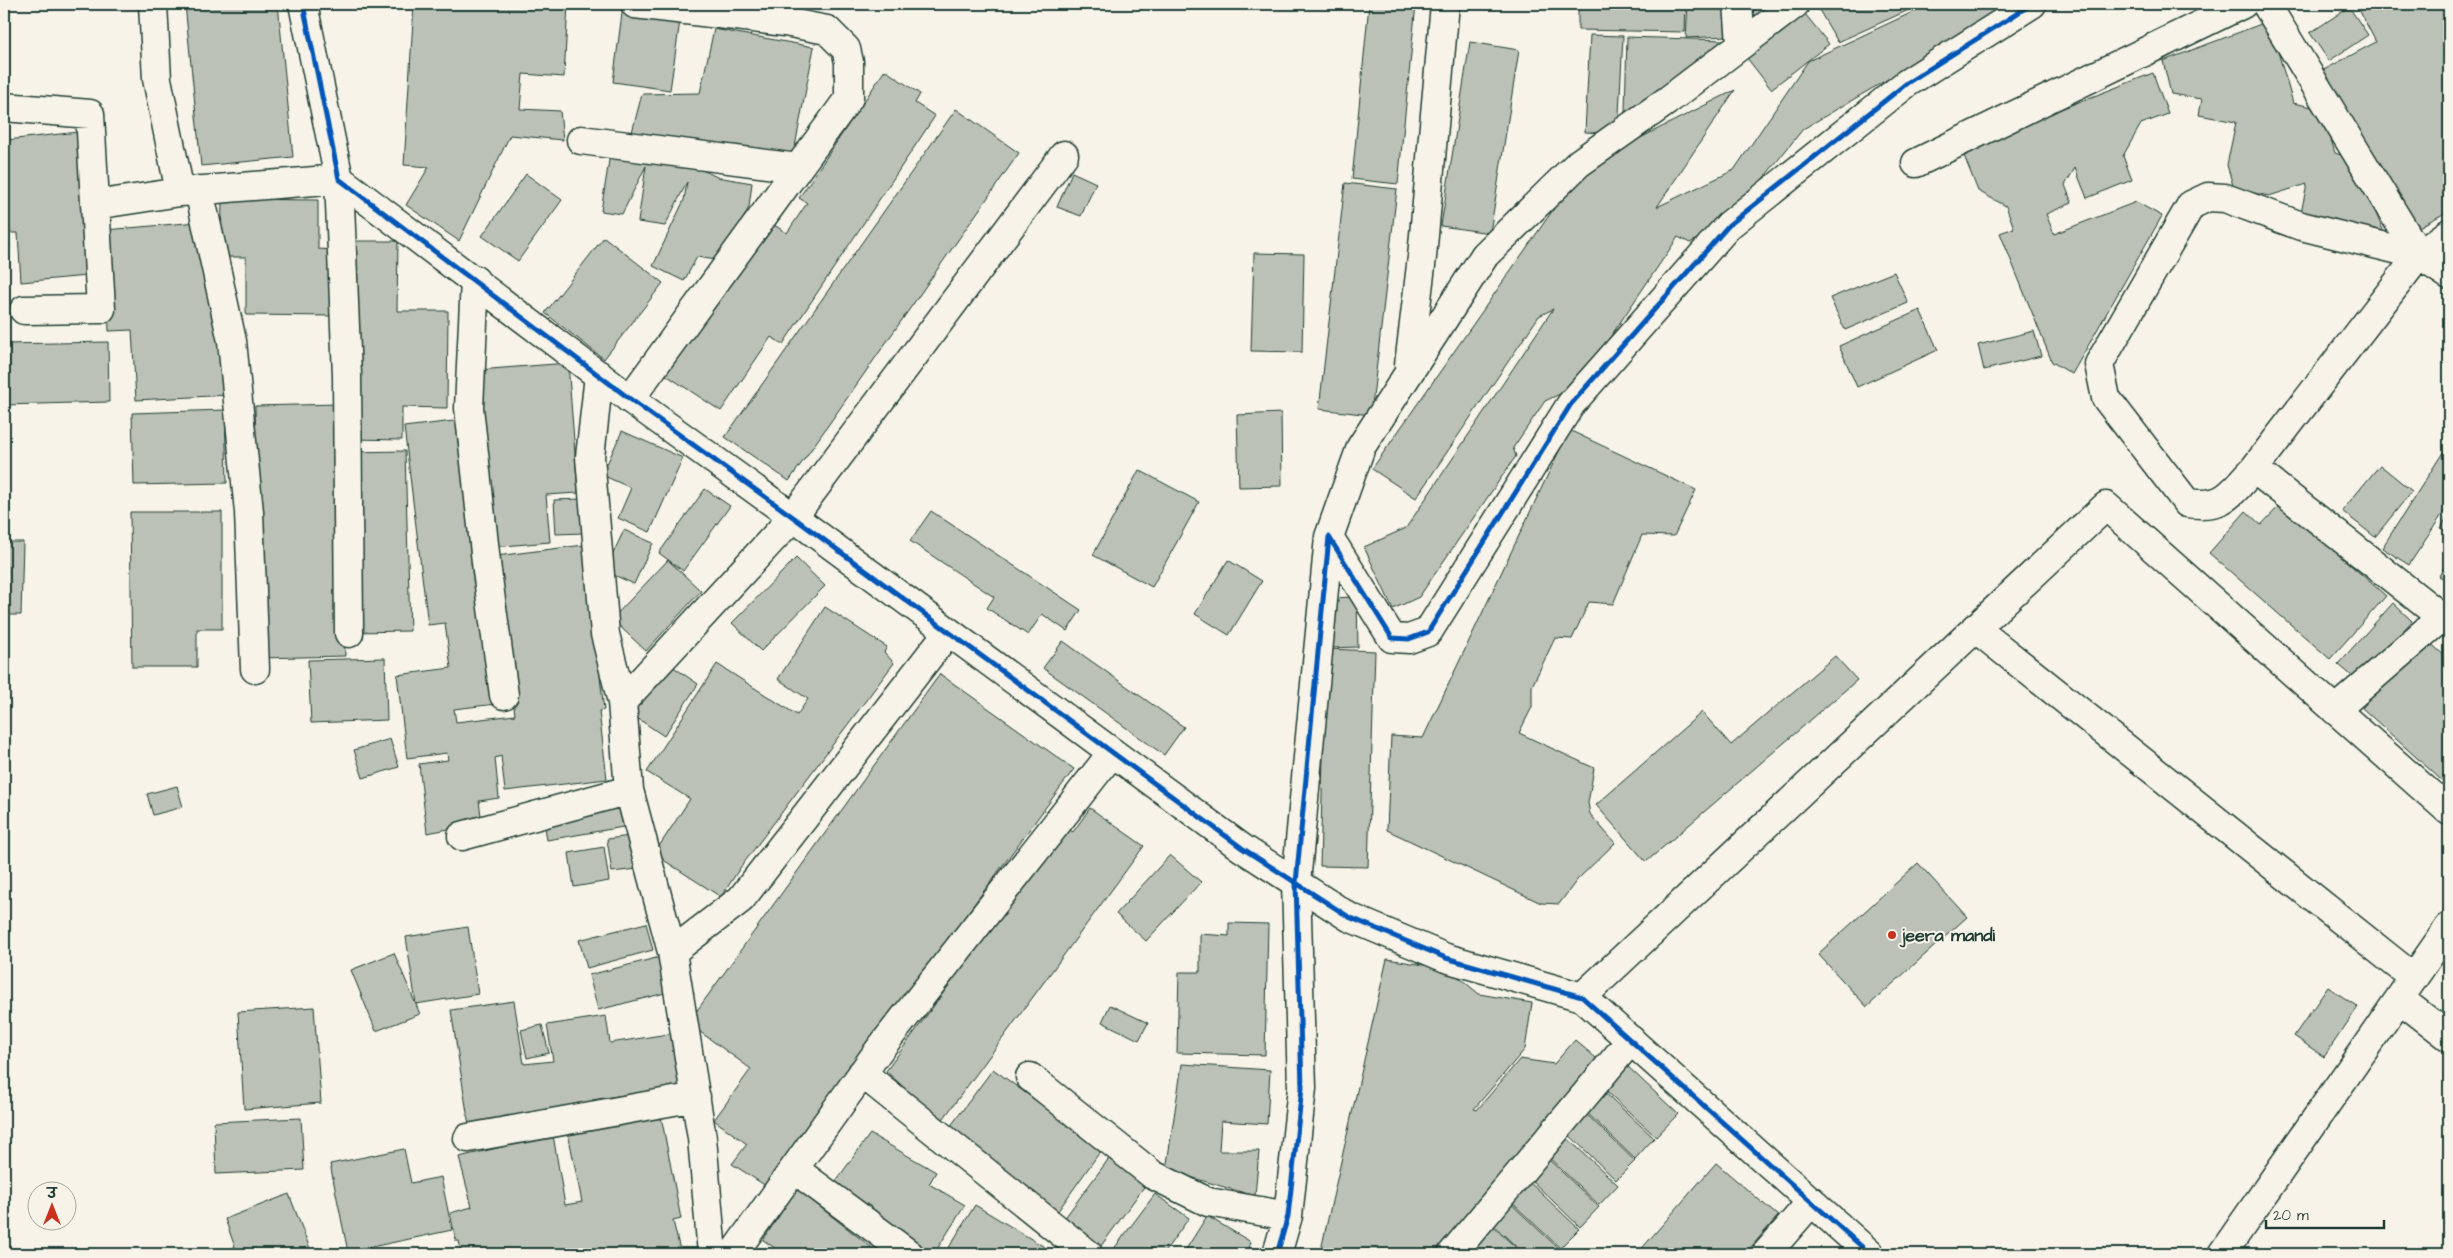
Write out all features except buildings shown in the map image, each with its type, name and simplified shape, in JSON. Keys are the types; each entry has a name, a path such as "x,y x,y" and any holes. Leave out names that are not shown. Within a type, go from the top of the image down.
{"street":[{"path":"153,4 157,79 232,341 249,512 254,669"},
{"path":"303,4 340,179 347,376 349,633"},
{"path":"630,399 849,98 849,62 846,50 827,30 785,22 635,4"},
{"path":"1408,371 1422,257 1446,4"},
{"path":"1738,4 1741,43"},
{"path":"1277,1254 1288,1216 1302,1088 1296,883 1329,537 1361,447 1408,371 1485,255 1579,163 1667,102 1741,43 1795,4"},
{"path":"1329,537 1392,638 1409,639 1428,632 1571,404 1728,225 1907,83 2032,4"},
{"path":"1916,163 2243,4"},
{"path":"2266,4 2419,255"},
{"path":"4,107 90,114 101,309 24,310"},
{"path":"581,140 798,168"},
{"path":"622,702 793,517 1064,155"},
{"path":"95,205 190,191 340,179 630,399 1242,848 1349,917 1446,958 1582,997 1870,1254"},
{"path":"2449,233 2419,255 2254,469 2226,498 2208,506 2186,503 2106,398 2099,364 2191,205 2208,197 2225,198 2301,226 2419,255 2449,276"},
{"path":"475,280 470,408 487,571 504,695"},
{"path":"599,375 590,457 605,634 622,702 629,790 672,952 702,1138 712,1254"},
{"path":"2254,469 2446,620 2335,710"},
{"path":"1582,997 2106,506 2449,811"},
{"path":"1975,628 2407,988 2449,1037"},
{"path":"672,952 741,899 948,632"},
{"path":"733,1254 862,1073 1112,752"},
{"path":"462,836 629,790"},
{"path":"2222,1254 2449,927"},
{"path":"1452,1254 1631,1040"},
{"path":"862,1073 1088,1254"},
{"path":"1030,1077 1154,1175 1208,1202 1288,1216"},
{"path":"468,1138 696,1097"},
{"path":"794,1169 909,1254"},
{"path":"1766,1254 1812,1201"}],"cycle path":[{"path":"303,4 339,179 630,399 1242,848 1349,917 1446,958 1582,997 1870,1254"},
{"path":"1277,1254 1288,1216 1302,1088 1296,883 1329,537 1392,638 1409,639 1428,632 1571,404 1729,225 1907,83 2032,4"}],"place":[{"name":"jeera mandi","path":"1892,935"}]}
